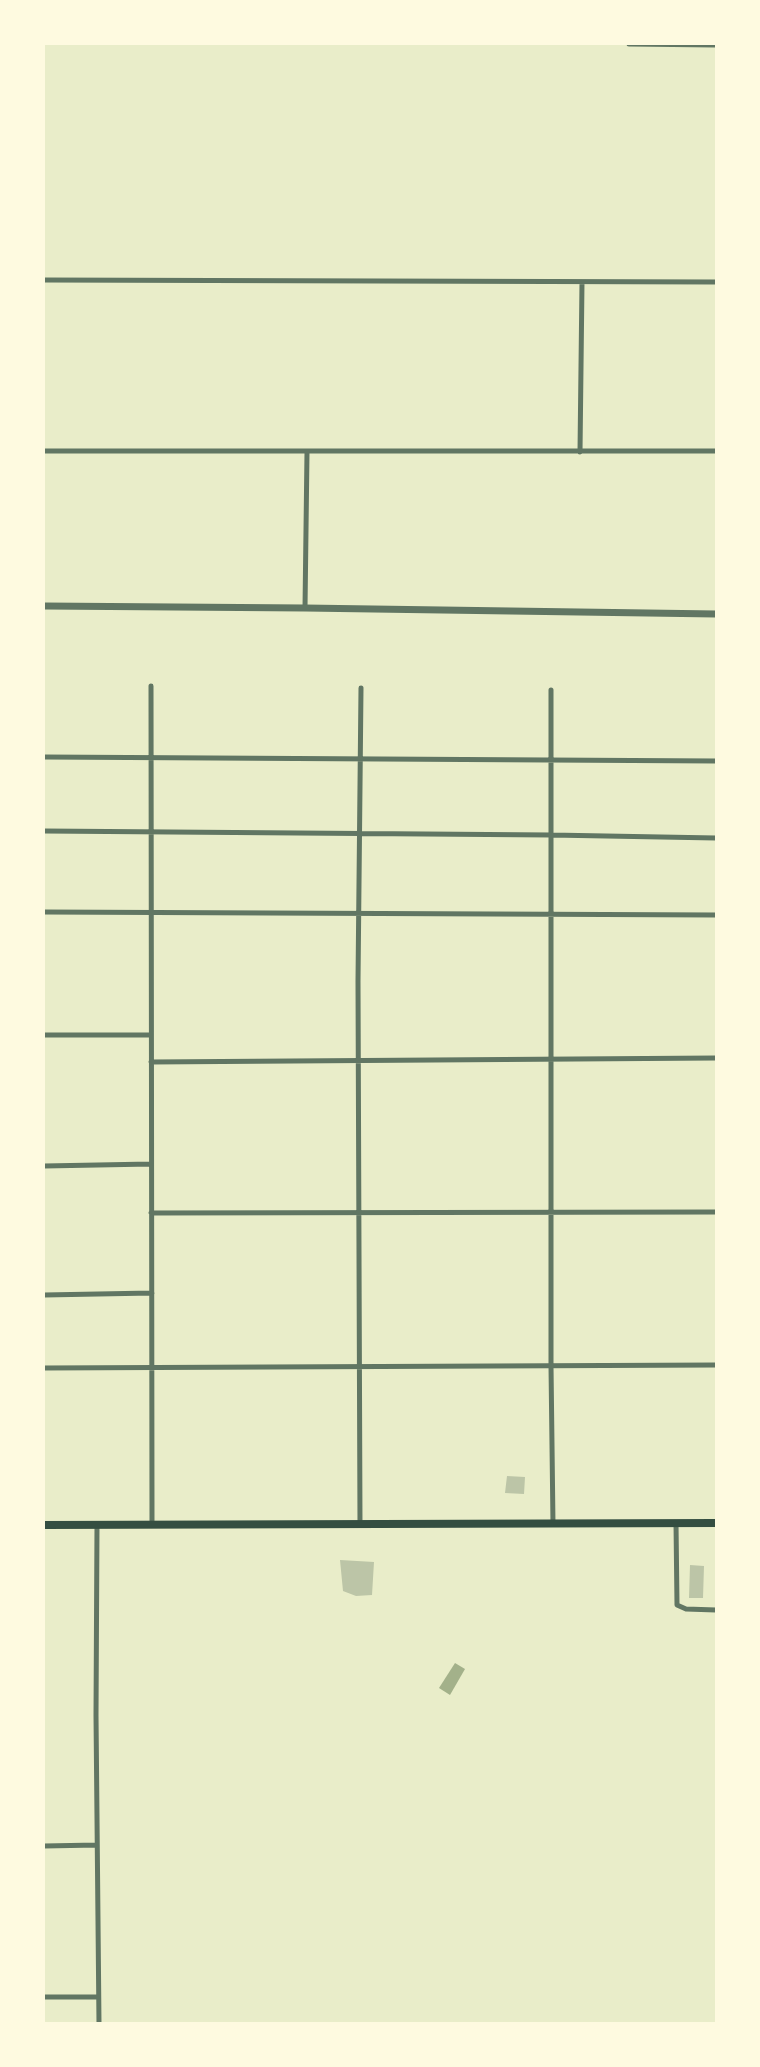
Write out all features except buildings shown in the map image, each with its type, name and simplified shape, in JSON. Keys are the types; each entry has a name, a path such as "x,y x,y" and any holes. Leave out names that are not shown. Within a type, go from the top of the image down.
{"main road":[{"path":"44,1526 717,1523"}],"street":[{"path":"629,44 717,45"},
{"path":"44,280 717,282"},
{"path":"580,452 582,282"},
{"path":"44,451 717,451"},
{"path":"305,608 307,452"},
{"path":"44,606 717,614"},
{"path":"151,686 152,1525"},
{"path":"360,1525 361,688"},
{"path":"551,690 550,1366 553,1524"},
{"path":"44,757 717,761"},
{"path":"44,831 717,838"},
{"path":"44,912 717,915"},
{"path":"44,1035 151,1035"},
{"path":"151,1062 717,1058"},
{"path":"44,1166 151,1164"},
{"path":"151,1213 717,1212"},
{"path":"44,1295 152,1293"},
{"path":"44,1368 717,1365"},
{"path":"676,1523 676,1605 686,1610 717,1610"},
{"path":"97,1525 99,2024"},
{"path":"44,1846 97,1845"},
{"path":"44,1997 98,1997"}],"shaded area":[{"path":"455,1663 465,1669 450,1695 439,1688"}]}
